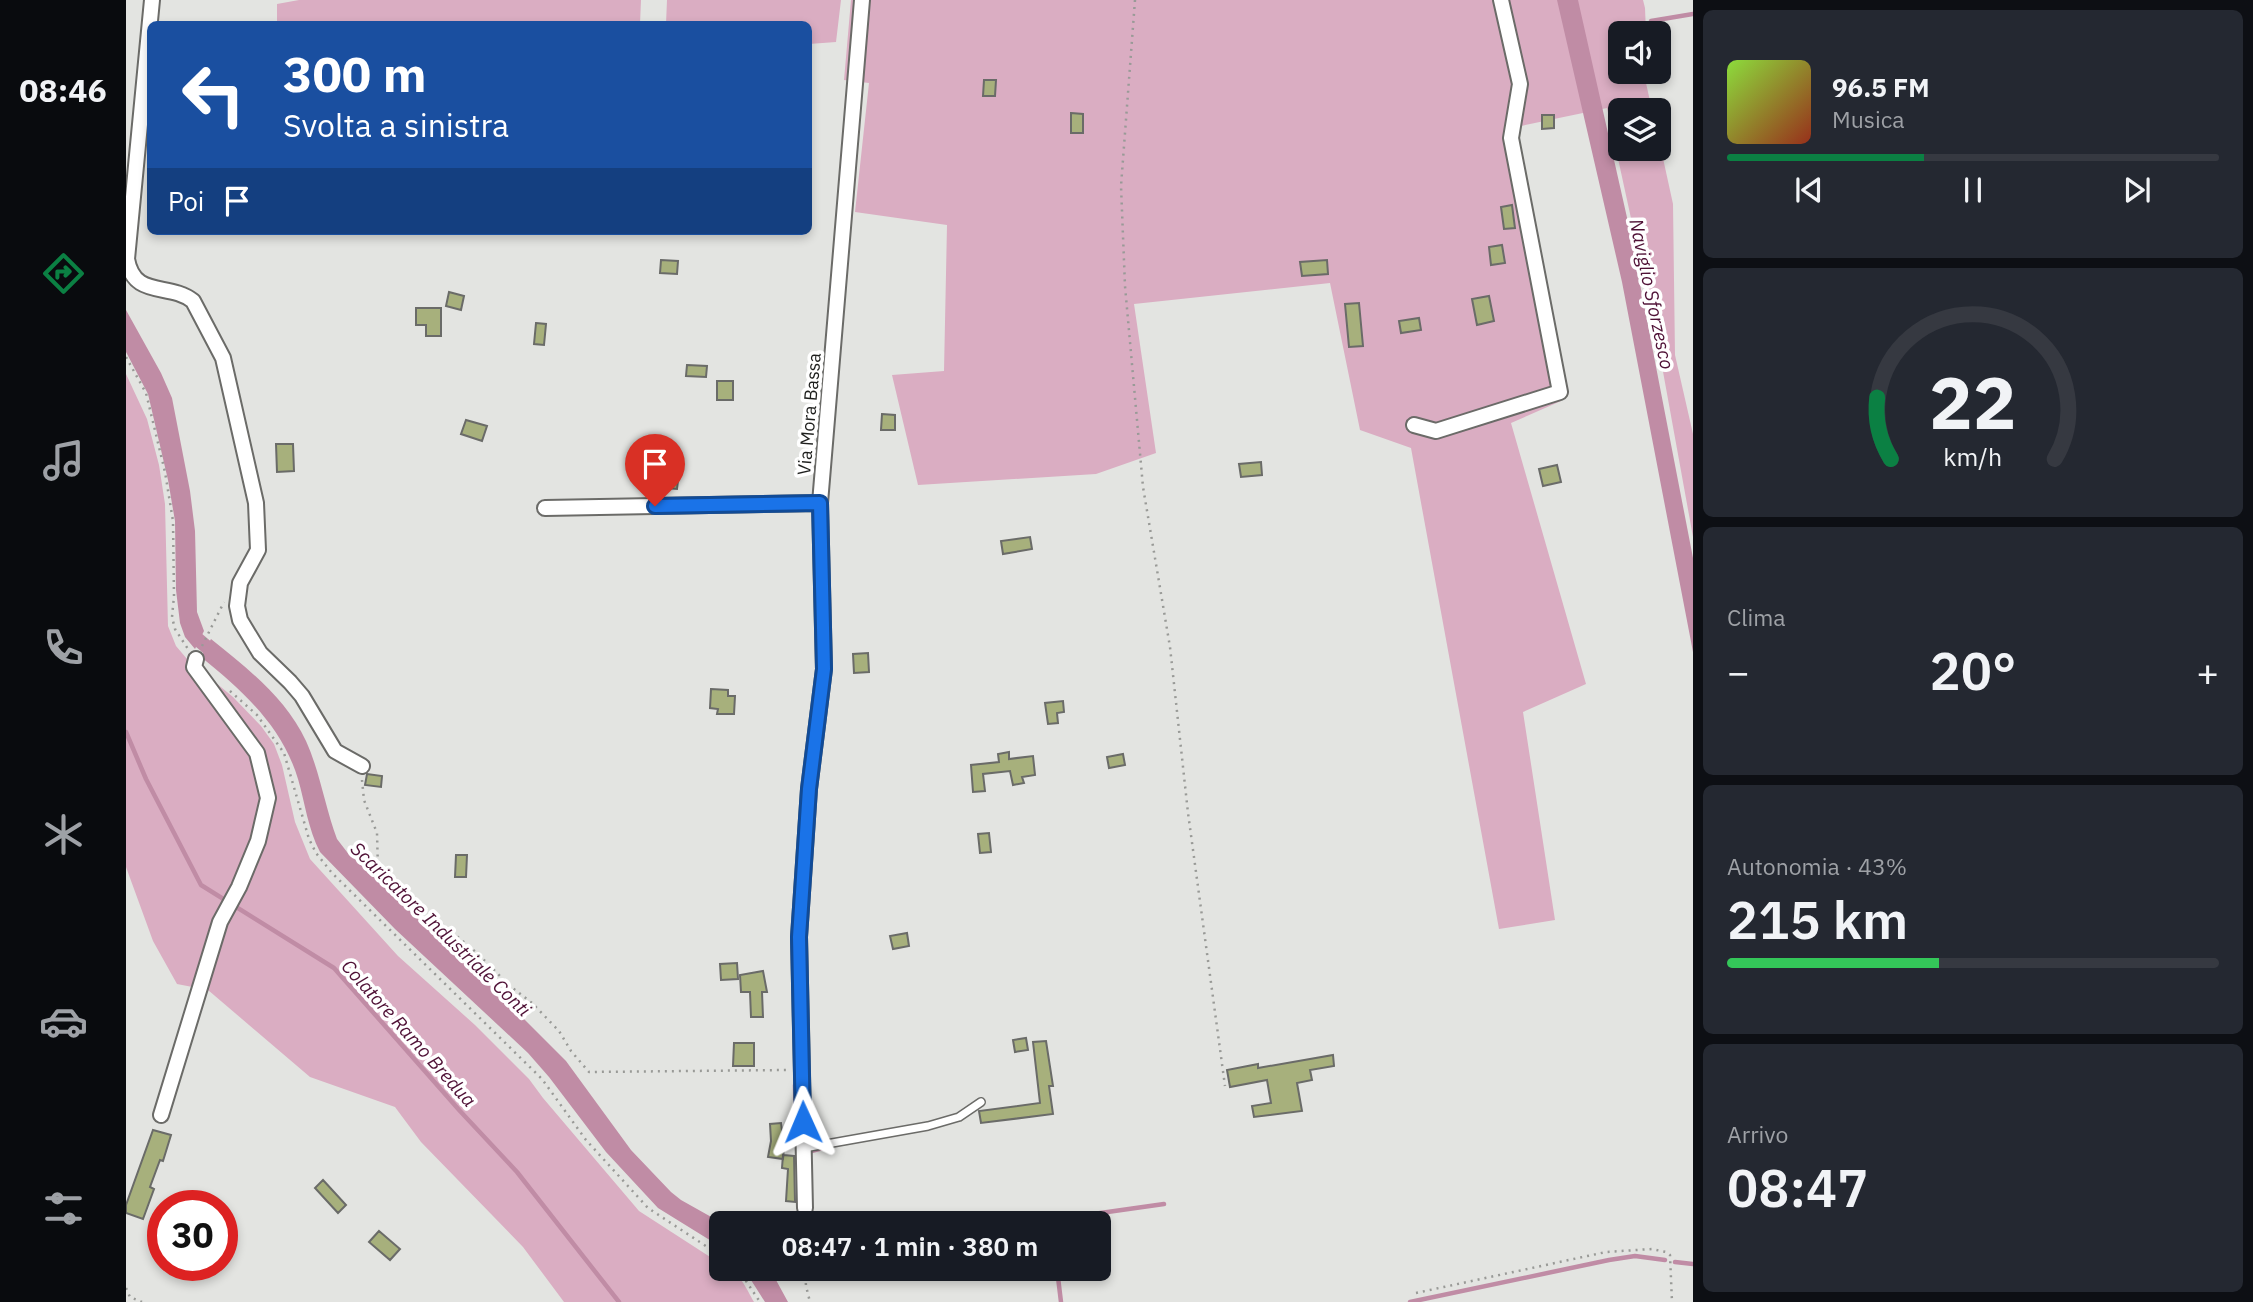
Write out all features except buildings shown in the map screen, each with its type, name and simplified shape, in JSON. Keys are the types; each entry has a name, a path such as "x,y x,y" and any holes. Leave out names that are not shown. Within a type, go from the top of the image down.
{"street":[{"path":"150,21 152,0"},
{"name":"Via Mora Bassa","path":"805,1208 800,923 809,789 824,669 820,503 862,0"},
{"path":"1414,425 1436,431 1560,391 1511,138 1520,84 1501,0"},
{"path":"147,52 127,259 132,274 145,285 186,295 193,301 223,358 256,503 258,551 240,583 237,606 246,634 260,653 302,696 335,751 362,766"},
{"path":"545,508 820,503"},
{"path":"161,1115 220,922 258,841 268,798 257,753 194,667 196,656"}],"lane":[{"path":"804,1151 928,1126 959,1116 981,1102"}],"path":[{"path":"1135,0 1121,186 1126,299 1143,487 1170,647 1188,813 1225,1086"},
{"path":"126,357 146,393 165,472 173,521 172,617 175,629 196,656 222,603 240,583"},
{"path":"226,687 257,715 284,753 309,839 332,873 542,1079 586,1140 648,1208 709,1247"},
{"path":"362,766 364,800 377,833 377,870 532,1003 559,1031 571,1051 589,1072 802,1070"},
{"path":"1416,1293 1606,1252 1652,1249 1670,1255 1672,1302"},
{"path":"746,1281 760,1302"},
{"path":"806,1281 810,1302"},
{"path":"126,1288 130,1297 142,1302"}],"shaded area":[{"path":"299,0 641,0 640,21 277,21 277,4"},
{"path":"667,0 841,0 836,42 812,44 812,21 666,21"},
{"path":"851,0 1643,0 1646,21 1608,21 1608,84 1646,84 1649,98 1608,98 1608,113 1607,108 1511,128 1561,401 1511,423 1586,684 1523,712 1555,920 1499,929 1411,448 1360,430 1330,283 1134,304 1156,453 1096,474 918,485 892,375 944,371 947,225 855,212 869,83 844,80"},
{"path":"1557,0 1578,0 1608,133 1608,161 1614,161 1628,222 1693,558 1693,652 1622,282"},
{"path":"1619,161 1664,161 1673,204 1675,355 1693,434 1693,537 1656,333"},
{"path":"126,310 172,398 195,531 197,612 204,631 195,649 185,637 180,623 176,590 175,521 168,480 148,394 126,352"},
{"path":"126,374 147,419 159,465 165,504 168,626 176,646 187,659 233,697 274,744 282,765 295,822 310,859 398,956 475,1025 529,1079 639,1211 709,1256 709,1281 741,1281 754,1302 564,1302 523,1247 421,1142 395,1107 310,1077 208,990 177,984 153,941 126,867"},
{"path":"211,639 276,697 298,725 306,741 337,839 347,852 502,997 566,1061 631,1150 671,1192 709,1216 709,1240 658,1208 606,1152 528,1053 395,929 320,852 298,779 282,742 246,697 201,657"},
{"path":"752,1281 777,1281 788,1302 765,1302"}],"waterway":[{"path":"1651,21 1693,14"},
{"name":"Scaricatore Industriale Conti","path":"191,625 195,637 221,659"},
{"name":"Colatore Ramo Bredua","path":"126,732 146,779 201,885 334,968 517,1172 619,1302"},
{"path":"795,1085 796,1132"},
{"path":"808,1152 826,1147"},
{"path":"1111,1212 1164,1204"},
{"path":"1410,1302 1609,1260 1635,1256 1665,1260"},
{"path":"1675,1262 1693,1264"},
{"path":"1058,1281 1061,1302"}],"route":[{"path":"655,506 820,503 824,669 809,789 799,937 803,1122"}],"water label":[{"name":"Naviglio Sforzesco","path":"1652,294"}]}
